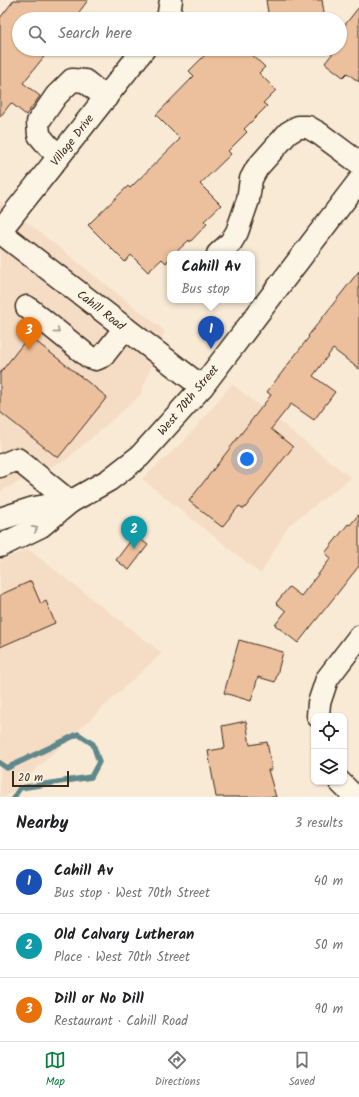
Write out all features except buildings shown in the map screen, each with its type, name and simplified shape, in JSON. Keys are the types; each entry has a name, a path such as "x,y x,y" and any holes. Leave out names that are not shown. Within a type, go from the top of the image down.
{"street":[{"path":"169,12 171,0"},
{"name":"Village Drive","path":"0,232 139,56"},
{"path":"60,155 49,147 39,134 38,122 56,96 72,80 85,81 106,98"},
{"path":"221,251 237,232 248,200 251,179 257,168 288,133 298,127 308,127 320,134 359,163"},
{"name":"West 70th Street","path":"0,546 41,526 70,502 109,480 140,456 202,387 359,181"},
{"name":"Cahill Road","path":"0,232 202,387"},
{"path":"26,307 89,357 96,360 103,356 125,328"},
{"path":"0,466 17,459 70,502"},
{"name":"West 70th Street","path":"0,519 34,508 70,502"},
{"path":"318,713 319,703 327,679 359,637"},
{"path":"343,785 354,797"}],"shaded area":[{"path":"0,201 165,331 140,396 67,459 0,491"},
{"path":"232,384 351,478 288,526 261,574 142,479 184,441"},
{"path":"28,549 162,653 6,797 0,797 0,561"}],"waterway":[{"path":"0,763 7,768 78,734 93,744 99,762 91,777 20,788 14,797"}],"place":[{"name":"Cahill Av","path":"211,349"},
{"name":"Dill or No Dill","path":"29,350"},
{"name":"Old Calvary Lutheran","path":"134,549"}]}
